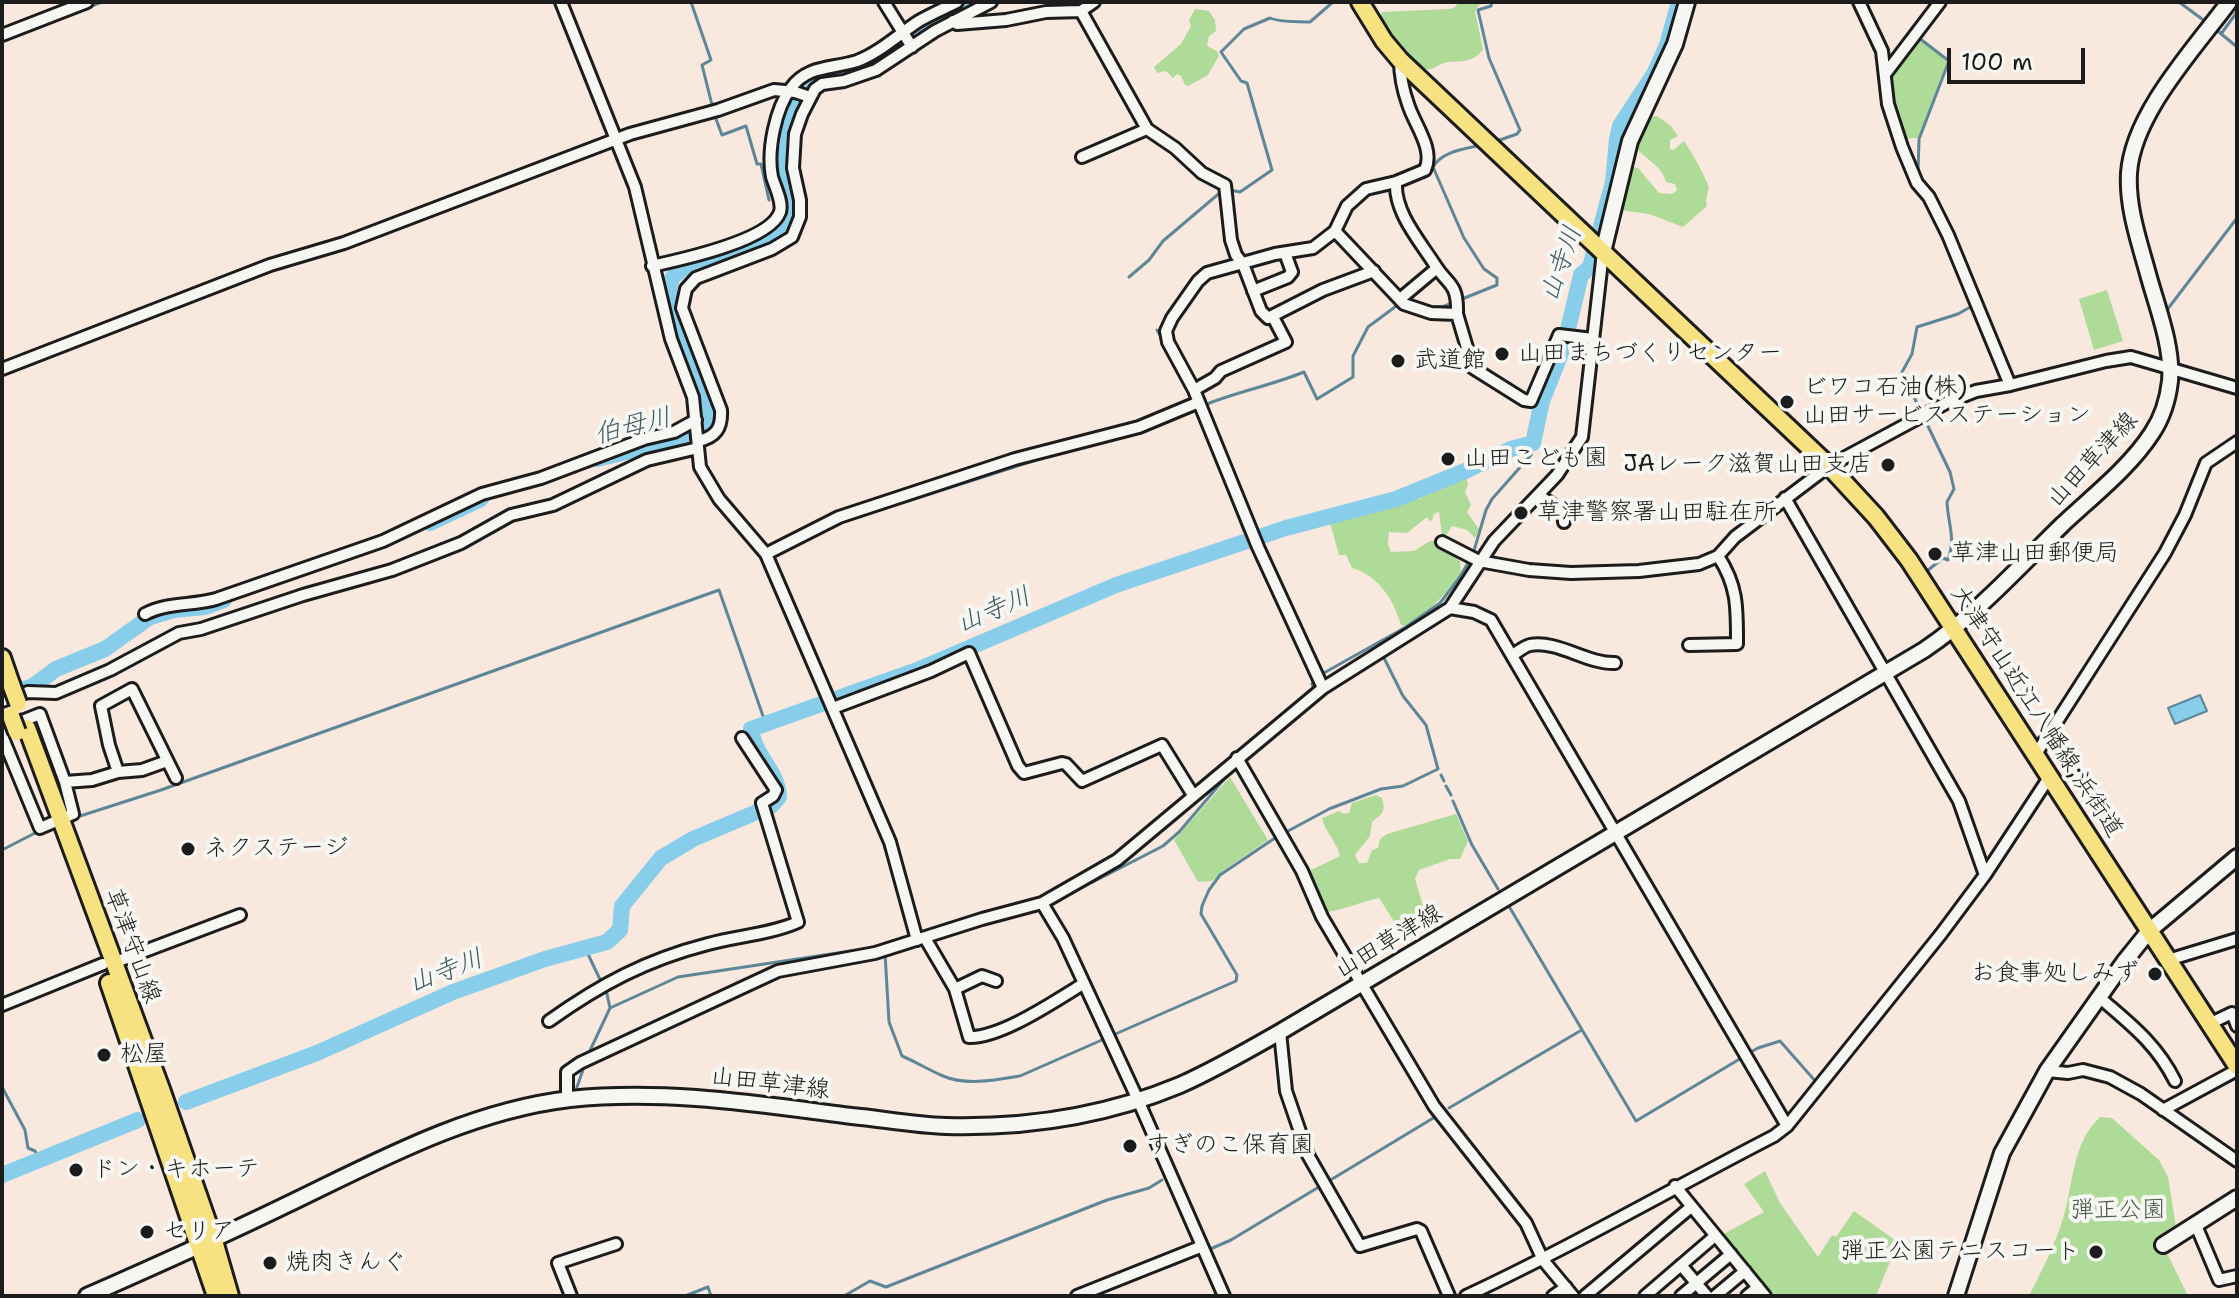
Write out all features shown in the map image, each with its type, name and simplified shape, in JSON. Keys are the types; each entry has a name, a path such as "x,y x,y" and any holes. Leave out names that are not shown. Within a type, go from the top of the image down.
{"main road":[{"name":"大津守山近江八幡線;浜街道","path":"1360,2 1400,60 1829,466 1876,517 1909,560 2237,1068"},
{"path":"1603,252 1630,141 1675,44 1687,2"},
{"name":"山田草津線","path":"87,1296 207,1244 430,1137 516,1109 567,1100 625,1095 689,1096 944,1126 1032,1123 1138,1100 1218,1067 1280,1032 1885,673 1954,630 2143,445 2157,425 2170,381 2169,367 2160,318 2133,218 2129,185 2131,158 2139,131 2153,106 2229,2"},
{"name":"草津守山線","path":"2,658 10,713 55,821 207,1244 230,1296"},
{"path":"1956,1296 2002,1153 2047,1071 2149,931 2237,857"},
{"path":"2163,1245 2237,1198"},
{"name":"草津守山線","path":"207,1244 216,1296"}],"street":[{"path":"2,35 87,2"},
{"path":"561,2 642,208 652,266 671,339 693,397 703,476 766,554 890,842 921,939 955,989 969,1037 1037,1013 1083,984"},
{"path":"884,2 912,47"},
{"path":"10,713 28,692 56,693 110,670 179,633 201,629 392,570 461,543 511,515 553,505 647,460 698,445 718,432 721,410 682,308 684,294 696,278 772,249 792,237 800,217 792,151 799,78 855,62 957,2"},
{"path":"652,266 703,255 754,234 775,220 781,204 771,174 773,141 780,109 799,93 876,70 953,21 991,2"},
{"path":"953,21 957,24 982,23 1046,7 1081,11 1094,2"},
{"path":"1859,2 1882,51 1888,104 1902,147 1917,183 1929,197 1948,235 2010,385"},
{"path":"1886,73 1940,2"},
{"path":"1081,11 1147,129 1175,148 1202,173 1225,185 1231,240 1261,311 1268,318 1323,290 1374,271"},
{"path":"1323,688 1258,547 1194,390 1168,342 1166,331 1198,281 1207,273 1313,248 1335,231 1352,200 1366,189 1396,182 1425,170 1429,162 1427,149 1408,105 1400,78 1400,60"},
{"path":"2,369 270,265 344,243 615,139 718,110 774,90 799,93"},
{"path":"1082,157 1147,129"},
{"path":"1396,182 1395,196 1402,211 1437,268 1453,286 1457,314 1473,368 1507,391 1531,401 1559,335 1593,339"},
{"path":"1335,231 1404,304 1431,313 1457,314"},
{"path":"567,1100 567,1072 580,1063 778,971 875,953 1042,903 1117,860 1323,688 1450,608 1494,541 1567,462 1582,437 1603,252"},
{"path":"1253,291 1288,277 1292,272 1285,253"},
{"path":"1400,299 1437,268"},
{"path":"1194,390 1221,371 1286,342 1273,317"},
{"path":"1442,542 1479,561 1509,568 1571,573 1652,570 1699,564 1718,556 1735,537 1829,466 1948,402 1976,391 2121,357 2141,358 2237,388"},
{"path":"766,554 839,517 1015,459 1139,427 1199,402"},
{"path":"145,614 167,606 199,604 216,599 383,541 482,494 541,478 644,439 674,432 696,420"},
{"path":"2036,754 2165,553 2185,515 2206,463 2237,442"},
{"path":"1538,495 1564,512 1564,522"},
{"path":"1785,498 1959,801 1985,875"},
{"path":"1689,645 1737,644 1737,603 1731,575 1718,556"},
{"path":"1450,608 1474,612 1491,620 1787,1126"},
{"path":"1513,655 1530,645 1563,649 1599,663 1615,663"},
{"path":"833,708 931,671 969,653 1018,766 1024,773 1056,763 1066,764 1082,781 1162,745 1193,795"},
{"path":"118,772 101,706 132,689 176,778"},
{"path":"10,713 40,714 65,782 73,814 55,821"},
{"path":"549,1021 595,989 639,968 682,951 798,922 762,803 776,790 742,738"},
{"path":"1237,758 1302,871 1322,917 1434,1106 1526,1223 1533,1244 1569,1292 1553,1296"},
{"path":"65,782 142,770 167,761"},
{"path":"1466,1296 1543,1260 1675,1186 1774,1136 1787,1126 1941,934 1985,875 2050,776"},
{"path":"1042,903 1063,938 1224,1296"},
{"path":"2,1005 240,915"},
{"path":"2168,960 2237,939"},
{"path":"955,989 982,976 996,981"},
{"path":"2099,997 2152,1043 2175,1081"},
{"path":"2209,1024 2232,1013 2237,1026"},
{"path":"1280,1032 1286,1091 1308,1155 1360,1246 1417,1229 1421,1231 1449,1296"},
{"path":"2163,1110 2237,1068"},
{"path":"2047,1071 2068,1073 2083,1070 2110,1077 2237,1161"},
{"path":"1675,1186 1761,1292 1747,1296"},
{"path":"1585,1296 1691,1207"},
{"path":"2195,1223 2219,1280 2237,1276"},
{"path":"1645,1296 1715,1236"},
{"path":"571,1296 558,1263 616,1244"},
{"path":"1077,1296 1200,1247"},
{"path":"1681,1296 1731,1254"},
{"path":"1681,1265 1707,1296"},
{"path":"1715,1296 1745,1271"}],"green space":[{"path":"1459,2 1489,2 1479,5 1475,11 1483,49 1472,59 1446,62 1432,69 1418,66 1405,55 1380,16 1382,12 1450,9"},
{"path":"1195,9 1209,11 1215,20 1216,31 1209,36 1207,46 1217,51 1219,56 1208,75 1188,86 1181,76 1177,74 1173,78 1166,71 1157,73 1154,67 1181,44 1191,26 1189,20"},
{"path":"1919,38 1948,61 1918,138 1902,139 1889,94 1890,76"},
{"path":"1657,116 1671,126 1678,136 1670,140 1670,149 1674,150 1684,141 1709,187 1707,206 1683,227 1649,214 1619,210 1627,166 1638,168 1659,193 1672,194 1677,190 1675,184 1666,182 1661,171 1634,145 1648,117"},
{"path":"2107,290 2123,341 2094,350 2079,299"},
{"path":"1466,474 1468,485 1465,492 1471,505 1467,512 1479,529 1475,538 1467,530 1452,526 1445,537 1442,536 1439,512 1434,514 1432,520 1429,521 1427,517 1407,533 1389,532 1391,552 1414,551 1430,541 1445,541 1453,556 1460,561 1461,574 1442,597 1414,620 1401,625 1384,590 1370,576 1352,568 1346,555 1339,555 1330,523 1338,516 1362,510 1369,513 1393,500 1420,499 1430,487"},
{"path":"1230,777 1268,840 1212,881 1198,882 1174,840"},
{"path":"1376,795 1382,798 1383,809 1372,822 1370,836 1355,855 1359,863 1367,863 1372,850 1378,848 1380,839 1387,834 1456,814 1468,841 1460,859 1450,859 1419,870 1415,879 1428,922 1423,929 1406,934 1399,929 1379,898 1324,912 1307,872 1340,856 1322,818 1339,811 1349,813 1352,803"},
{"name":"弾正公園","path":"2100,1117 2112,1118 2159,1160 2168,1177 2176,1227 2161,1241 2188,1296 2029,1296 2061,1226 2079,1151"},
{"path":"1765,1171 1780,1203 1818,1257 1832,1235 1836,1237 1854,1211 1898,1242 1876,1296 1769,1296 1720,1236 1764,1212 1744,1184"}],"water":[{"path":"2200,695 2207,711 2175,724 2168,708"}],"waterway":[{"path":"17,35 102,2"},
{"path":"691,2 711,60 702,65 712,105"},
{"name":"伯母川","path":"597,459 690,437 707,418 701,387 672,317 670,283 674,275 683,269 765,241 787,221 791,202 781,142 794,102 803,88 823,75 872,64 920,30 973,2"},
{"path":"1230,190 1240,192 1272,170 1247,83 1241,81 1221,52 1244,29 1270,18 1310,22 1333,2"},
{"path":"1492,2 1491,6 1478,10 1489,58 1520,130 1497,141"},
{"name":"山寺川","path":"186,1102 317,1053 453,992 545,959 607,942 620,930 622,906 661,858 693,839 771,806 779,797 775,779 756,747 751,729 917,670 1116,585 1286,528 1396,499 1511,449 1533,443 1542,401 1564,346 1581,275 1590,267 1613,182 1620,126 1654,74 1667,45 1679,2"},
{"path":"2179,2 2206,22"},
{"path":"2221,34 2237,12"},
{"path":"2219,32 2237,47"},
{"path":"1918,174 1919,139 1949,61 1919,38"},
{"path":"716,119 722,135 746,126 757,164 761,164 769,200"},
{"path":"1405,299 1442,307 1497,285 1497,278 1484,269 1464,238 1433,167 1448,154 1482,145"},
{"path":"1129,277 1149,260 1163,241 1222,191"},
{"path":"1923,197 1933,215"},
{"path":"2167,310 2237,218"},
{"path":"1928,577 1927,571 1943,558 1948,560 1951,538 1947,502 1954,489 1950,472 1902,372 1912,354 1917,327 1958,314 1972,306 1957,269"},
{"path":"1202,406 1304,372 1317,399 1353,377 1353,356 1368,327 1399,304"},
{"path":"1157,330 1164,342"},
{"path":"1190,391 1194,409 1200,417"},
{"path":"1322,674 1406,627 1440,603 1473,554 1492,499 1531,455 1533,443"},
{"path":"836,524 1058,453"},
{"path":"1215,454 1244,531 1249,533"},
{"name":"伯母川","path":"430,523 481,499"},
{"path":"77,817 161,790 719,590 763,716"},
{"name":"伯母川","path":"11,694 33,686 56,669 105,649 150,617 174,610 205,607 224,600"},
{"path":"885,953 889,1022 902,1056 943,1076 961,1081 1020,1076 1236,981 1237,975 1201,914 1209,890 1220,875 1275,838 1329,809 1381,789 1403,786 1438,769 1426,725 1403,696 1383,656"},
{"path":"1305,709 1319,699 1312,684 1315,678"},
{"path":"1053,900 1163,846 1179,832 1232,770"},
{"path":"1441,775 1444,781"},
{"path":"1446,786 1451,795"},
{"path":"1453,801 1472,845 1498,889"},
{"path":"2,850 37,832"},
{"path":"988,912 1046,896"},
{"path":"1510,908 1636,1121 1743,1057"},
{"path":"585,948 607,994 610,1008 678,977 877,947"},
{"path":"587,1057 610,1008"},
{"path":"1449,1108 1580,1031"},
{"path":"1749,1053 1780,1041 1817,1083"},
{"path":"577,1087 585,1064"},
{"path":"2,1087 25,1130 28,1148 35,1151 39,1158"},
{"path":"1208,1250 1231,1240 1435,1117"},
{"name":"山寺川","path":"2,1175 138,1120"},
{"path":"1749,1144 1777,1128"},
{"path":"1731,1152 1742,1147"},
{"path":"1708,1164 1727,1155"},
{"path":"1693,1172 1701,1168"},
{"path":"844,1296 870,1281 886,1287 1107,1200 1149,1188 1162,1180"},
{"path":"1167,1267 1197,1255"},
{"path":"1145,1275 1163,1268"},
{"path":"1103,1292 1141,1277"},
{"path":"685,1296 708,1287 711,1296"},
{"path":"1092,1296 1099,1293"}],"place":[{"name":"山田まちづくりセンター","path":"1502,354"},
{"name":"武道館","path":"1398,361"},
{"name":"ビワコ石油(株) 山田サービスステーション","path":"1787,402"},
{"name":"山田こども園","path":"1448,459"},
{"name":"JAレーク滋賀山田支店","path":"1888,465"},
{"name":"草津警察署山田駐在所","path":"1521,513"},
{"name":"草津山田郵便局","path":"1935,554"},
{"name":"ネクステージ","path":"188,849"},
{"name":"お食事処しみず","path":"2155,974"},
{"name":"松屋","path":"104,1055"},
{"name":"すぎのこ保育園","path":"1130,1146"},
{"name":"ドン・キホーテ","path":"76,1170"},
{"name":"セリア","path":"147,1232"},
{"name":"弾正公園テニスコート","path":"2096,1252"},
{"name":"焼肉きんぐ","path":"270,1263"}]}
